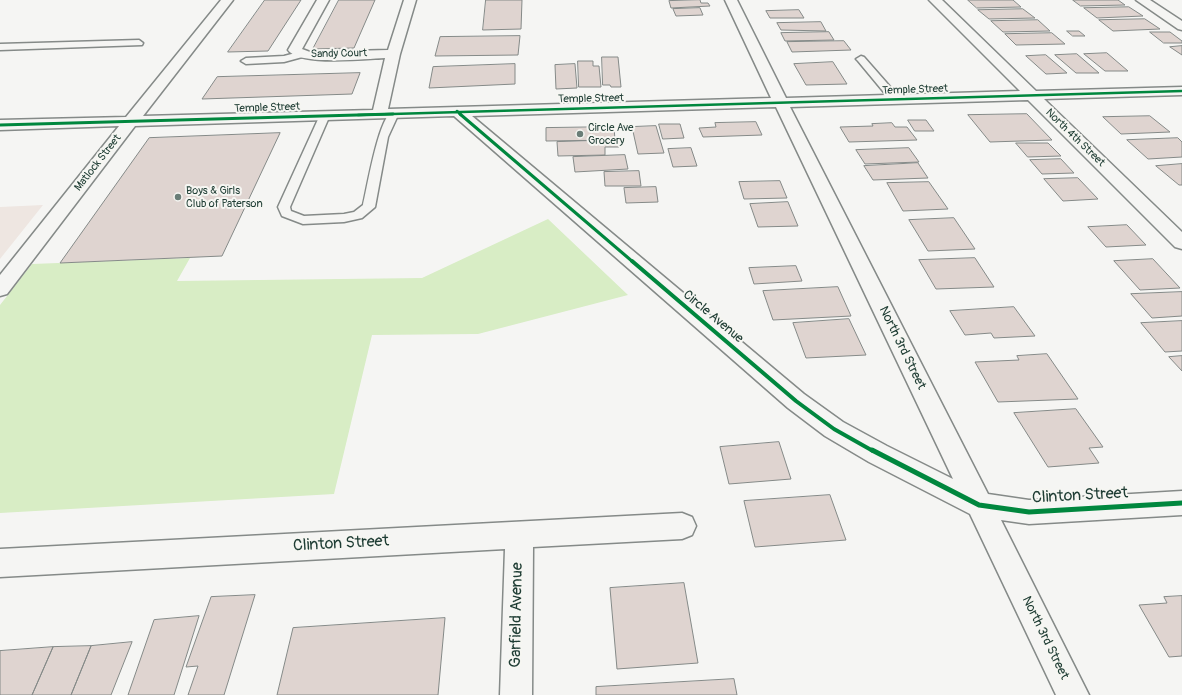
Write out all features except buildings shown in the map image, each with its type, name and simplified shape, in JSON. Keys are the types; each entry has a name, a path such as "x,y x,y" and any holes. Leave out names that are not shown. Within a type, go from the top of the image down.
{"street":[{"name":"Matlock Street","path":"0,289 227,0"},
{"name":"Sandy Court","path":"323,0 296,50 309,56 393,54"},
{"path":"379,114 393,54 410,0"},
{"name":"North 3rd Street","path":"731,0 1073,695"},
{"name":"North 4th Street","path":"935,0 1182,243"},
{"path":"1142,0 1182,26"},
{"name":"Temple Street","path":"0,125 1182,91"},
{"name":"Circle Avenue","path":"457,112 802,406 834,429 878,454 979,505"},
{"name":"Clinton Street","path":"979,505 1029,512 1182,503"},
{"name":"Clinton Street","path":"0,563 682,526"},
{"name":"Garfield Avenue","path":"516,695 519,535"}],"lane":[{"path":"0,47 139,42"},
{"path":"246,61 284,59 303,54"},
{"path":"861,59 896,100"},
{"path":"325,115 284,207 286,213 303,220 344,218 358,215 369,207 383,136 394,113"}],"shaded area":[{"path":"43,205 0,259 0,207"}],"green space":[{"path":"548,219 628,295 478,334 372,335 334,494 0,513 0,305 32,264 190,258 177,281 422,278"}],"cycle path":[{"path":"0,125 1182,91"},
{"path":"457,111 796,401 834,429 878,454 979,505 1029,512 1182,503"}],"place":[{"name":"Circle Ave Grocery","path":"580,134"},
{"name":"Boys & Girls Club of Paterson","path":"178,197"}]}
